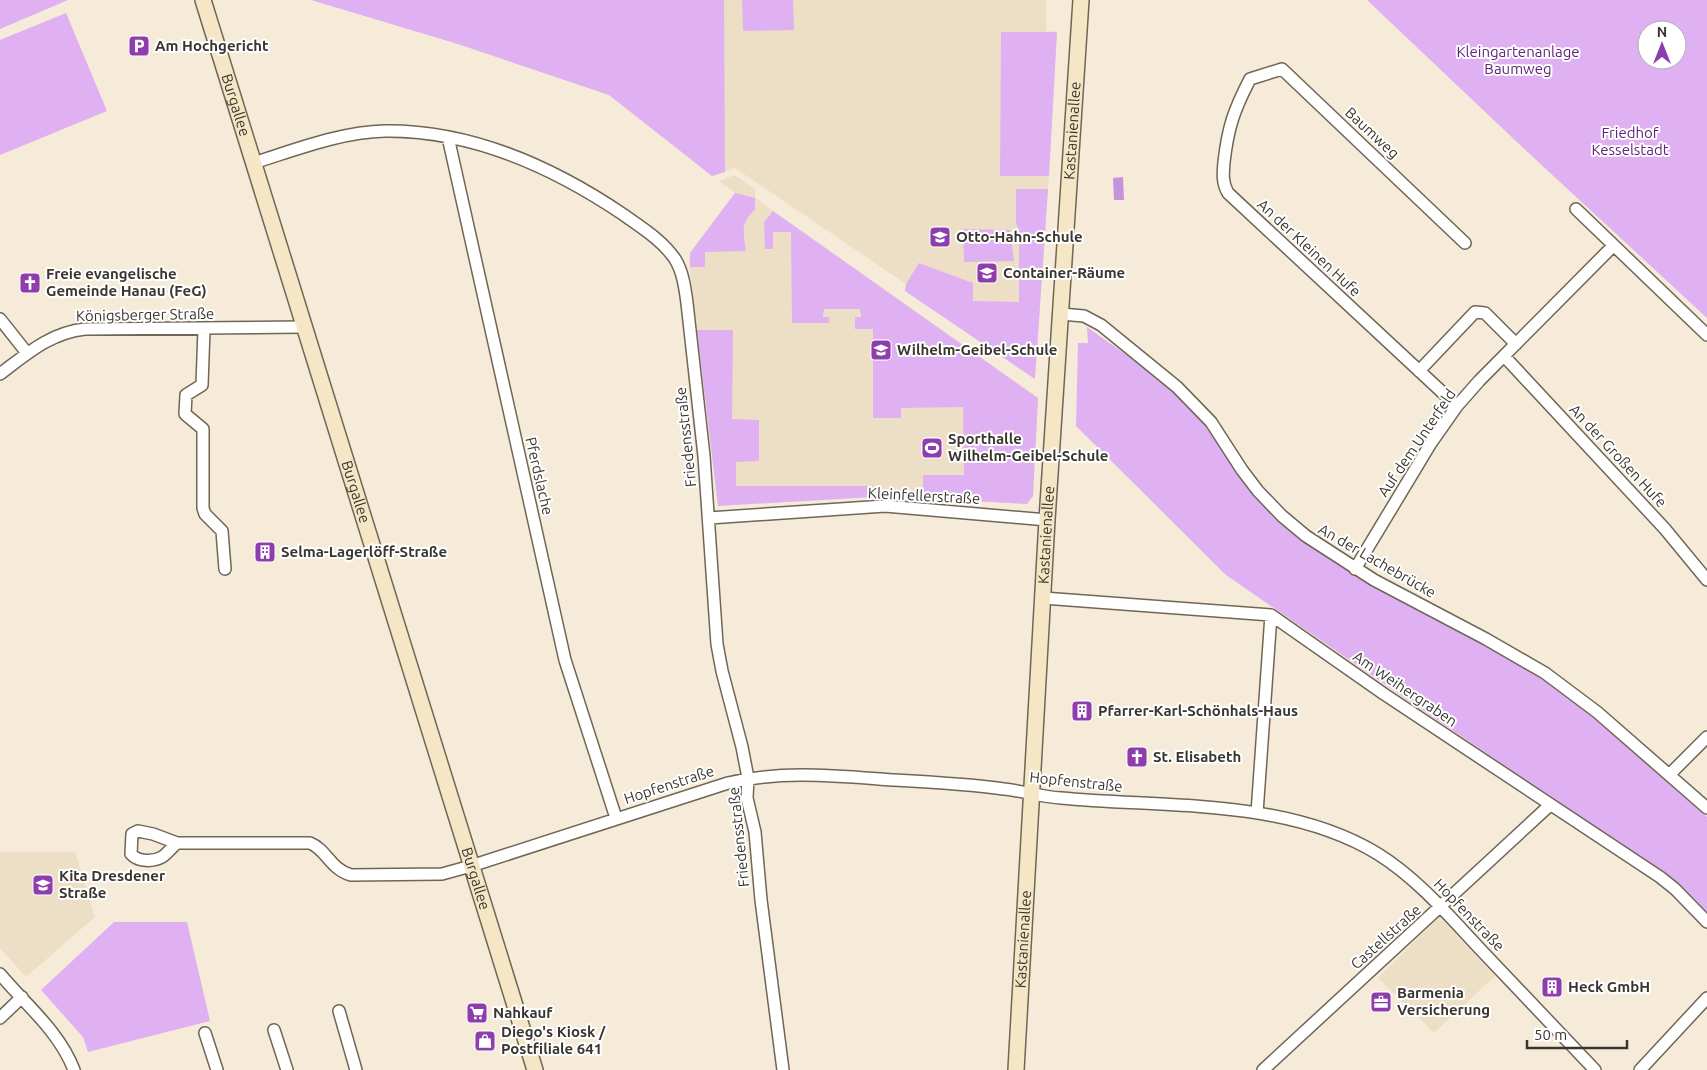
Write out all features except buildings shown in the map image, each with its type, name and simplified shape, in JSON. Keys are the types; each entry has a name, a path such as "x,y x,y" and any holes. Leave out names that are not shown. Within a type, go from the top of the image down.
{"street":[{"name":"Burgallee","path":"204,0 535,1070"},
{"name":"Kastanienallee","path":"1016,1070 1042,598 1081,0"},
{"name":"Baumweg","path":"1250,79 1282,69 1464,242"},
{"name":"An der Kleinen Hufe","path":"1250,79 1239,100 1230,124 1223,177 1226,189 1232,197 1457,406"},
{"name":"Friedensstraße","path":"253,163 351,134 375,131 404,131 448,137 510,154 556,173 586,190 645,230 664,245 676,261 684,283 687,303 709,518 718,656 742,747 748,778 747,798 755,832 761,900 783,1070"},
{"name":"Pferdslache","path":"448,137 565,660 616,818"},
{"path":"1576,209 1707,335"},
{"name":"Auf dem Unterfeld","path":"1355,569 1431,443 1457,406 1478,381 1613,246"},
{"path":"1419,370 1475,312 1485,313 1516,344"},
{"name":"An der Lachebrücke","path":"1061,314 1084,316 1101,325 1177,387 1211,422 1249,480 1270,504 1306,536 1355,569 1486,639 1544,674 1597,712 1707,808"},
{"path":"0,319 27,353"},
{"name":"Königsberger Straße","path":"0,374 46,341 70,331 85,329 304,327"},
{"path":"204,329 202,385 186,395 185,414 203,429 203,508 205,514 222,531 225,569"},
{"name":"An der Großen Hufe","path":"1504,356 1665,529 1707,580"},
{"name":"Kleinfellerstraße","path":"709,518 885,506 1047,520"},
{"name":"Am Weihergraben","path":"1042,598 1270,615 1550,805 1660,877 1675,889 1707,922"},
{"path":"1257,813 1270,615"},
{"path":"1669,775 1707,736"},
{"name":"Hopfenstraße","path":"177,843 310,843 316,846 341,872 357,876 442,874 728,783 748,778 790,774 999,788 1059,798 1257,813 1312,825 1353,840 1402,871 1441,908 1595,1070"},
{"name":"Castellstraße","path":"1263,1070 1441,908 1550,805"},
{"path":"0,974 42,1020 64,1048 74,1070"},
{"path":"0,1018 22,997"},
{"path":"1640,1070 1707,998"},
{"path":"339,1012 356,1070"},
{"path":"274,1030 287,1070"},
{"path":"205,1033 218,1070"}],"shaded area":[{"name":"Otto-Hahn-Schule","path":"387,0 1046,0 1046,31 1057,32 1035,379 905,291 906,284 735,168 712,176 609,95 458,44 388,23"},
{"name":"Wilhelm-Geibel-Schule","path":"735,175 755,189 755,198 1038,398 1033,496 1027,504 885,496 718,506 689,262 690,253 735,193 719,181"},
{"path":"1123,177 1124,200 1114,200 1113,178"},
{"name":"Kita Dresdener Straße","path":"0,852 75,852 95,917 26,977 0,948"},
{"path":"1439,917 1495,976 1434,1033 1378,978"}],"green space":[{"path":"0,0 68,0 0,29"},
{"path":"311,0 724,0 725,172 712,176 609,95 458,44"},
{"path":"742,0 793,0 794,30 743,31"},
{"path":"1367,0 1707,0 1707,318 1520,145"},
{"path":"66,13 107,111 0,155 0,40"},
{"path":"1001,32 1057,32 1049,176 1000,176"},
{"path":"1016,189 1048,189 1035,379 905,291 906,284 919,263 973,283 973,301 1019,302 1019,229 1016,224"},
{"path":"735,193 755,198 755,210 747,219 744,229 746,251 705,252 705,267 690,267 690,253"},
{"path":"773,211 1038,398 1033,496 1027,504 923,498 923,475 964,475 963,407 901,408 901,418 873,418 873,329 855,329 855,317 861,317 860,309 824,309 823,317 829,317 829,323 792,323 791,232 773,232 773,249 765,249 764,222"},
{"path":"963,229 1010,230 1014,261 964,262"},
{"path":"1087,327 1166,384 1180,397 1206,425 1250,489 1318,549 1340,565 1490,647 1580,704 1707,817 1707,914 1663,873 1226,575 1076,426 1078,343 1088,343"},
{"path":"697,330 733,330 732,419 759,420 759,461 736,462 736,486 874,486 874,497 718,506"},
{"path":"114,922 187,922 210,1021 88,1052 83,1037 41,990"}],"place":[{"name":"Am Hochgericht","path":"139,46"},
{"name":"Otto-Hahn-Schule","path":"940,237"},
{"name":"Container-Räume","path":"987,273"},
{"name":"Freie evangelische Gemeinde Hanau (FeG)","path":"30,283"},
{"name":"Wilhelm-Geibel-Schule","path":"881,350"},
{"name":"Sporthalle Wilhelm-Geibel-Schule","path":"932,448"},
{"name":"Selma-Lagerlöff-Straße","path":"265,552"},
{"name":"Pfarrer-Karl-Schönhals-Haus","path":"1082,711"},
{"name":"St. Elisabeth","path":"1137,757"},
{"name":"Kita Dresdener Straße","path":"43,885"},
{"name":"Heck GmbH","path":"1552,987"},
{"name":"Barmenia Versicherung","path":"1381,1002"},
{"name":"Nahkauf","path":"477,1013"},
{"name":"Diego's Kiosk / Postfiliale 641","path":"485,1041"}],"park label":[{"name":"Kleingartenanlage Baumweg","path":"1518,60"},
{"name":"Friedhof Kesselstadt","path":"1630,142"}]}
